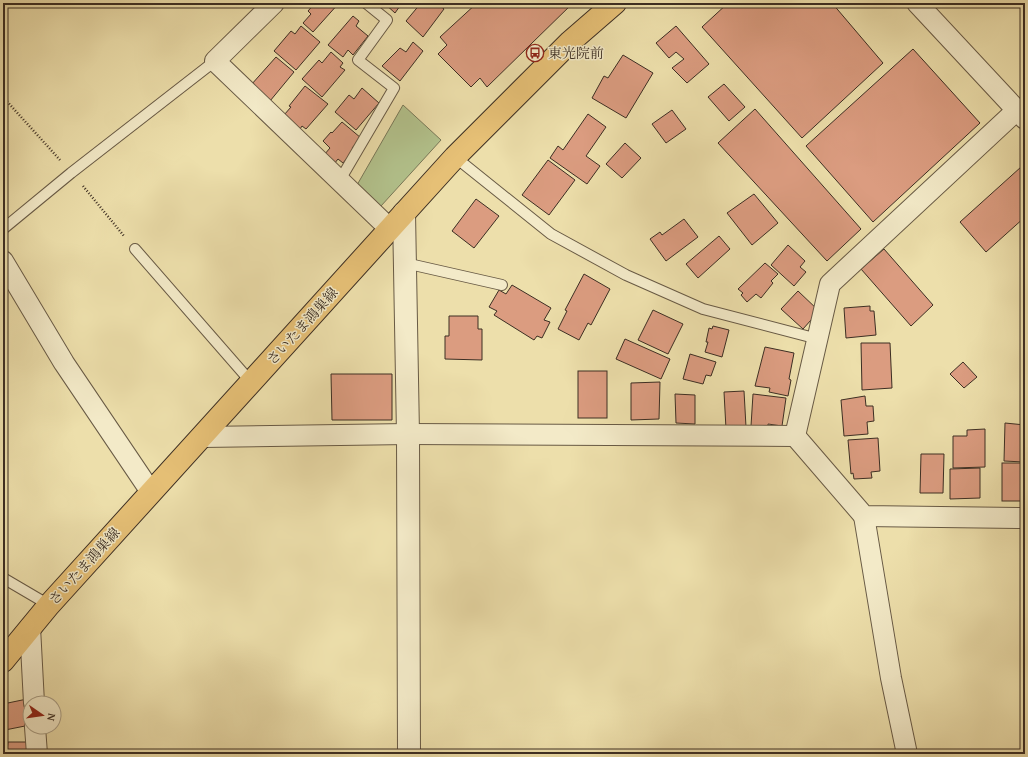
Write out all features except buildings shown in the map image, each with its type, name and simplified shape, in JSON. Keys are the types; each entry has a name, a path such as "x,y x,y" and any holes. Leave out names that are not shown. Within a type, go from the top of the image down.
{"main road":[{"name":"さいたま鴻巣線","path":"3,661 49,604 455,157 560,52 615,3"}],"street":[{"path":"274,3 215,62 390,229"},
{"path":"795,436 830,284 1021,114 916,3"},
{"path":"404,213 408,434 408,754"},
{"path":"3,262 64,363 151,492"},
{"path":"202,437 408,434 795,436 864,516 891,678 908,754"},
{"path":"864,516 1025,518"},
{"path":"30,627 34,695"},
{"path":"35,735 36,754"}],"lane":[{"path":"340,180 394,88 358,60 387,20 366,3"},
{"path":"3,229 71,173 215,62"},
{"path":"455,157 551,234 626,275 703,309 818,339"},
{"path":"135,249 251,382"},
{"path":"405,264 502,285"},
{"path":"3,578 49,604"}],"green space":[{"path":"403,105 441,140 381,206 357,185"}],"place":[{"name":"東光院前","path":"535,53"}]}
